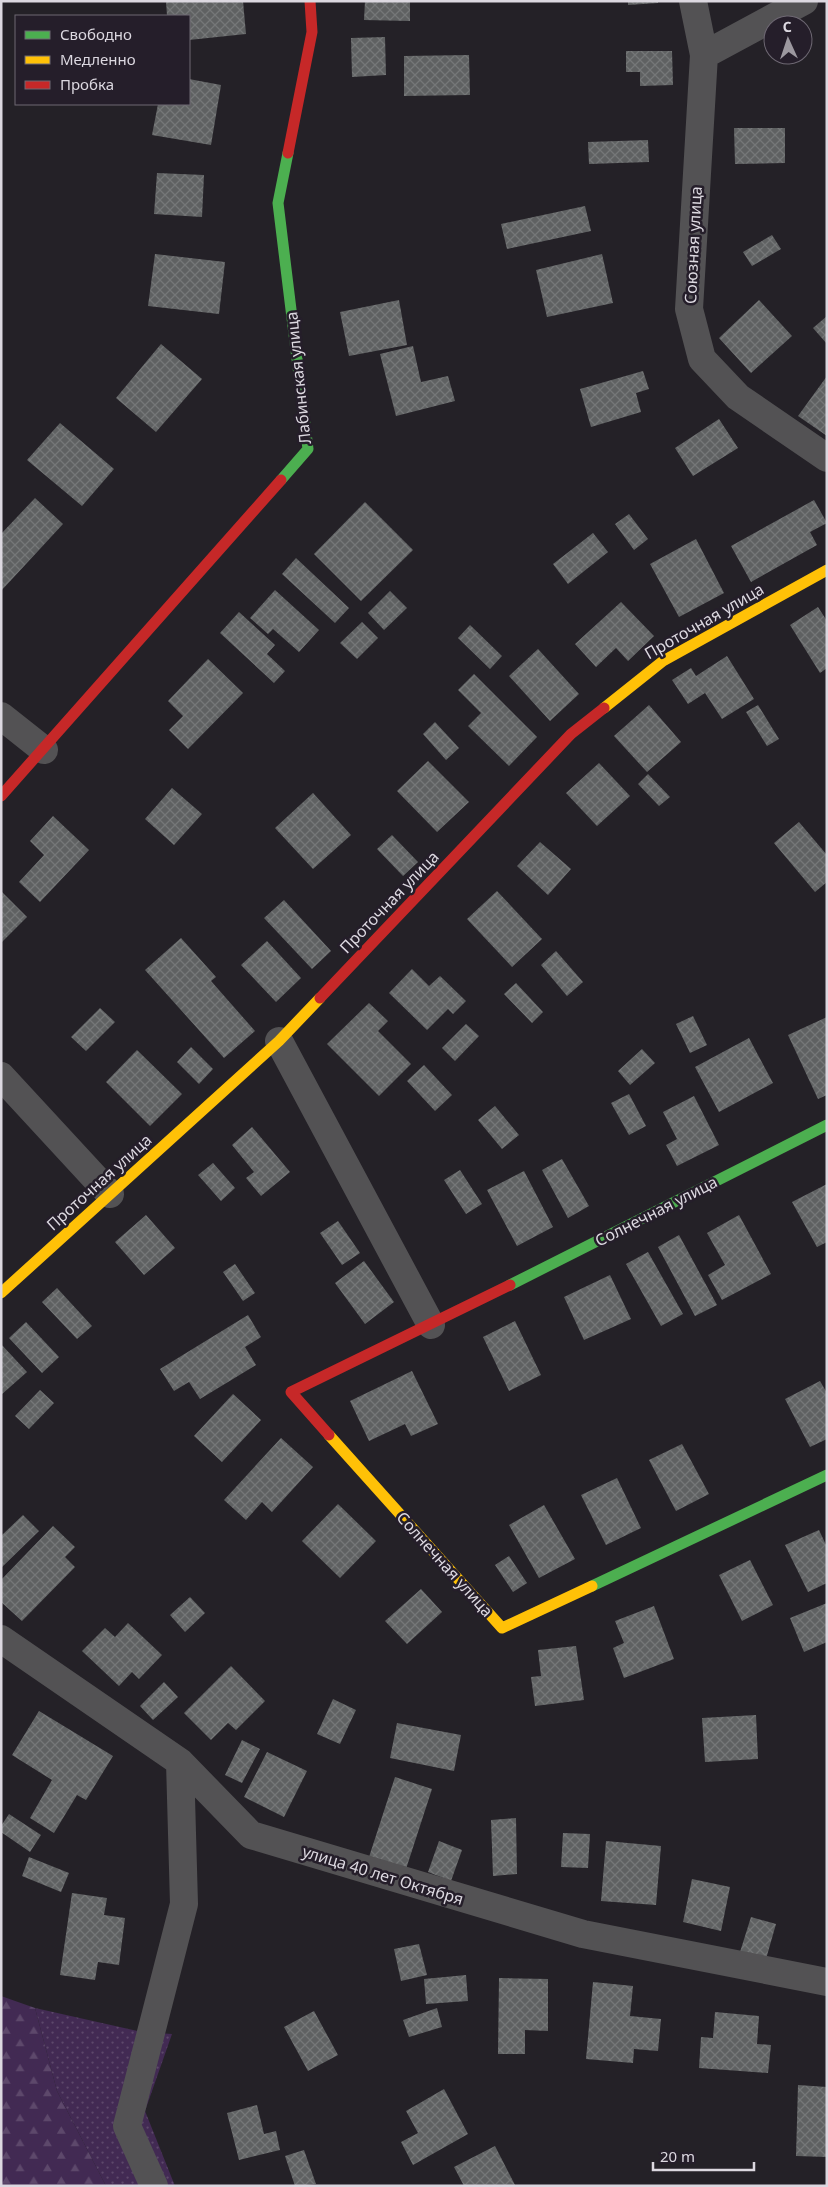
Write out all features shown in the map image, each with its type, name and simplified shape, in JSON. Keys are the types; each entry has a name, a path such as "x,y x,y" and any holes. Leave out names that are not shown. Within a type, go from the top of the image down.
{"street":[{"name":"Лабинская улица","path":"1,796 44,750 308,450 278,203 312,32 310,1"},
{"name":"Союзная улица","path":"693,1 704,55 690,309 702,359 738,397 827,458"},
{"path":"704,55 804,1"},
{"name":"Проточная улица","path":"1,1293 279,1041 571,734 663,661 827,570"},
{"path":"1,716 44,750"},
{"path":"279,1041 431,1325"},
{"path":"1,1076 110,1194"},
{"name":"Солнечная улица","path":"827,1124 431,1325 291,1392 502,1628 827,1476"},
{"name":"улица 40 лет Октября","path":"1,1639 180,1762 251,1835 583,1934 827,1982"},
{"path":"154,2186 127,2126 184,1904 180,1762"}],"green space":[{"path":"1,1996 35,2008 57,2091 106,2186 1,2186"},
{"path":"35,2008 142,2032 172,2034 145,2111 175,2186 106,2186 57,2091"}],"building":[{"path":"166,1 243,1 246,34 190,40 190,15 167,15"},
{"path":"365,1 410,1 410,21 364,20"},
{"path":"628,1 658,1 658,3 628,5"},
{"path":"385,37 386,75 352,77 351,38"},
{"path":"626,51 672,51 673,85 640,86 640,72 626,72"},
{"path":"469,55 470,95 404,96 404,56"},
{"path":"190,79 221,85 211,145 152,135 158,105 190,105"},
{"path":"734,128 785,128 785,163 735,164"},
{"path":"648,140 649,162 589,164 588,142"},
{"path":"157,173 204,175 202,217 154,214"},
{"path":"585,206 591,231 507,249 501,224"},
{"path":"772,235 781,249 752,266 743,252"},
{"path":"155,254 225,262 219,314 148,306"},
{"path":"602,254 613,303 547,317 536,270"},
{"path":"399,300 407,345 349,356 340,312"},
{"path":"759,300 792,336 751,373 719,338"},
{"path":"827,316 827,344 813,328"},
{"path":"161,344 202,379 156,432 116,398"},
{"path":"413,346 421,382 448,376 455,401 396,416 380,354"},
{"path":"643,371 649,389 636,393 641,412 591,427 580,389"},
{"path":"827,376 827,436 798,416"},
{"path":"719,419 738,448 693,476 675,448"},
{"path":"60,423 114,469 82,506 27,460"},
{"path":"35,498 63,524 1,591 1,534"},
{"path":"814,500 827,523 810,532 817,545 751,582 731,546"},
{"path":"365,502 413,550 361,601 314,554"},
{"path":"629,514 648,539 634,550 615,524"},
{"path":"593,533 608,552 568,584 553,564"},
{"path":"696,539 724,593 679,617 650,564"},
{"path":"296,558 349,608 335,623 282,574"},
{"path":"275,590 319,630 299,652 273,629 268,634 250,618"},
{"path":"390,591 407,608 384,630 368,613"},
{"path":"621,602 654,636 628,661 616,648 596,667 575,644"},
{"path":"818,607 827,621 827,668 820,673 790,625"},
{"path":"239,612 275,645 267,654 285,671 274,683 220,633"},
{"path":"362,622 378,638 357,659 340,643"},
{"path":"470,625 502,656 490,669 458,638"},
{"path":"538,649 579,694 550,721 509,676"},
{"path":"727,656 754,699 722,719 705,693 688,704 672,680 691,668 696,676"},
{"path":"208,659 243,693 188,749 169,730 183,716 168,701"},
{"path":"474,674 537,737 509,766 468,726 481,713 458,690"},
{"path":"649,705 681,742 647,772 614,736"},
{"path":"758,705 779,739 767,746 746,712"},
{"path":"435,722 459,748 446,760 423,734"},
{"path":"428,761 469,802 437,832 397,791"},
{"path":"599,763 630,796 597,826 566,793"},
{"path":"648,774 670,797 659,806 638,784"},
{"path":"172,788 202,814 174,845 145,819"},
{"path":"313,793 351,835 313,869 275,828"},
{"path":"53,816 89,850 40,902 19,882 44,855 30,841"},
{"path":"799,822 827,855 827,882 815,892 774,843"},
{"path":"392,835 418,862 403,876 377,849"},
{"path":"540,842 571,869 548,895 517,866"},
{"path":"1,891 27,917 1,943"},
{"path":"497,891 542,939 512,967 467,919"},
{"path":"284,900 331,951 312,969 264,918"},
{"path":"181,938 216,977 211,981 255,1031 224,1058 145,970"},
{"path":"267,941 301,978 276,1002 241,965"},
{"path":"556,951 583,982 567,996 541,965"},
{"path":"412,969 429,986 440,976 466,1001 453,1014 448,1009 427,1030 389,993"},
{"path":"516,983 543,1012 532,1023 504,994"},
{"path":"369,1003 388,1021 378,1031 411,1064 379,1096 327,1044"},
{"path":"100,1008 115,1022 86,1051 71,1037"},
{"path":"693,1016 707,1045 690,1053 676,1024"},
{"path":"827,1017 827,1095 818,1099 788,1035"},
{"path":"466,1024 479,1036 455,1061 442,1048"},
{"path":"749,1038 773,1083 719,1112 695,1067"},
{"path":"191,1047 213,1069 199,1084 177,1062"},
{"path":"642,1049 655,1063 630,1085 618,1071"},
{"path":"137,1050 182,1094 150,1126 106,1082"},
{"path":"424,1065 452,1095 435,1111 407,1081"},
{"path":"629,1094 646,1126 629,1135 611,1103"},
{"path":"694,1096 719,1145 677,1166 666,1145 677,1139 663,1112"},
{"path":"495,1106 519,1135 502,1149 478,1120"},
{"path":"252,1127 290,1172 261,1196 246,1178 254,1172 232,1145"},
{"path":"562,1159 589,1206 568,1218 542,1170"},
{"path":"213,1163 235,1188 221,1201 198,1175"},
{"path":"460,1170 482,1204 466,1214 444,1180"},
{"path":"524,1171 553,1227 517,1246 487,1190"},
{"path":"827,1184 827,1242 817,1247 792,1202"},
{"path":"146,1215 175,1248 144,1275 115,1242"},
{"path":"739,1215 771,1274 722,1300 708,1275 725,1265 707,1233"},
{"path":"338,1221 360,1253 342,1265 320,1233"},
{"path":"679,1235 717,1305 695,1316 658,1247"},
{"path":"648,1252 683,1314 661,1326 626,1264"},
{"path":"364,1261 394,1302 365,1324 335,1283"},
{"path":"235,1264 255,1293 243,1301 223,1272"},
{"path":"610,1275 631,1319 584,1340 564,1297"},
{"path":"57,1288 92,1326 77,1339 42,1302"},
{"path":"248,1315 261,1337 245,1347 256,1365 200,1399 189,1382 174,1391 160,1369"},
{"path":"515,1321 541,1375 509,1391 483,1337"},
{"path":"26,1322 59,1357 42,1373 9,1338"},
{"path":"1,1344 27,1372 1,1395"},
{"path":"412,1371 438,1424 411,1436 405,1424 369,1441 350,1401"},
{"path":"820,1381 827,1393 827,1439 810,1447 785,1399"},
{"path":"40,1390 54,1403 29,1429 15,1416"},
{"path":"233,1394 261,1420 222,1462 194,1436"},
{"path":"281,1438 313,1467 272,1512 262,1502 246,1520 224,1500"},
{"path":"682,1444 709,1494 676,1511 649,1460"},
{"path":"617,1478 641,1528 606,1545 581,1495"},
{"path":"338,1504 376,1541 340,1578 302,1541"},
{"path":"544,1505 575,1559 539,1578 509,1525"},
{"path":"23,1515 39,1531 1,1568 1,1536"},
{"path":"53,1526 75,1547 65,1557 75,1567 22,1621 1,1602 1,1580"},
{"path":"819,1530 827,1547 827,1583 808,1592 785,1545"},
{"path":"509,1556 527,1583 513,1592 495,1565"},
{"path":"750,1560 773,1605 742,1621 719,1575"},
{"path":"421,1589 442,1612 407,1644 385,1621"},
{"path":"190,1597 205,1613 185,1632 170,1615"},
{"path":"827,1603 827,1642 804,1652 790,1618"},
{"path":"654,1606 674,1659 624,1678 613,1648 624,1643 615,1621"},
{"path":"128,1623 162,1655 139,1679 132,1672 119,1686 82,1651 105,1628 115,1637"},
{"path":"576,1646 584,1700 535,1706 531,1677 541,1676 538,1650"},
{"path":"231,1666 265,1701 236,1730 228,1723 211,1740 184,1713"},
{"path":"164,1682 178,1697 153,1720 140,1706"},
{"path":"333,1699 356,1710 340,1744 317,1734"},
{"path":"39,1711 113,1756 86,1800 77,1795 54,1833 30,1818 52,1780 12,1755"},
{"path":"756,1715 758,1759 705,1762 702,1718"},
{"path":"397,1723 461,1735 454,1771 390,1758"},
{"path":"242,1740 260,1749 242,1783 225,1775"},
{"path":"267,1752 307,1771 284,1817 244,1797"},
{"path":"395,1777 432,1789 406,1869 369,1857"},
{"path":"9,1814 41,1835 30,1852 1,1832 1,1826"},
{"path":"516,1818 517,1874 493,1876 491,1820"},
{"path":"563,1833 590,1834 588,1868 561,1867"},
{"path":"439,1841 462,1850 451,1881 428,1872"},
{"path":"606,1841 661,1846 656,1905 601,1901"},
{"path":"29,1857 69,1873 61,1892 22,1876"},
{"path":"692,1879 730,1887 721,1931 683,1922"},
{"path":"72,1893 107,1898 104,1915 125,1918 119,1965 98,1962 95,1980 60,1975"},
{"path":"751,1917 776,1924 766,1959 740,1952"},
{"path":"419,1944 427,1975 401,1981 394,1949"},
{"path":"466,1975 468,2001 426,2004 424,1979"},
{"path":"499,1978 548,1979 548,2031 525,2030 525,2054 498,2054"},
{"path":"593,1982 633,1986 630,2016 661,2019 658,2051 634,2049 633,2063 586,2059"},
{"path":"437,2008 442,2027 409,2037 403,2020"},
{"path":"314,2011 338,2055 308,2071 284,2027"},
{"path":"715,2012 759,2016 757,2044 771,2045 768,2073 699,2068 701,2037 713,2038"},
{"path":"798,2085 827,2087 827,2157 796,2156"},
{"path":"444,2089 468,2134 413,2165 401,2142 418,2133 406,2111"},
{"path":"257,2105 264,2134 276,2131 280,2150 239,2160 227,2113"},
{"path":"495,2146 515,2185 464,2186 454,2167"},
{"path":"304,2150 316,2184 295,2186 285,2156"}],"traffic: fast":[{"path":"281,480 308,449 278,203 288,153"},
{"path":"510,1285 827,1125"},
{"path":"592,1586 827,1475"}],"traffic: slow":[{"path":"604,708 663,661 827,570"},
{"path":"1,1293 279,1041 320,998"},
{"path":"329,1435 502,1628 592,1586"}],"traffic: jam":[{"path":"288,153 312,32 310,1"},
{"path":"1,796 281,480"},
{"path":"320,998 571,734 604,708"},
{"path":"329,1435 291,1392 510,1285"}]}
